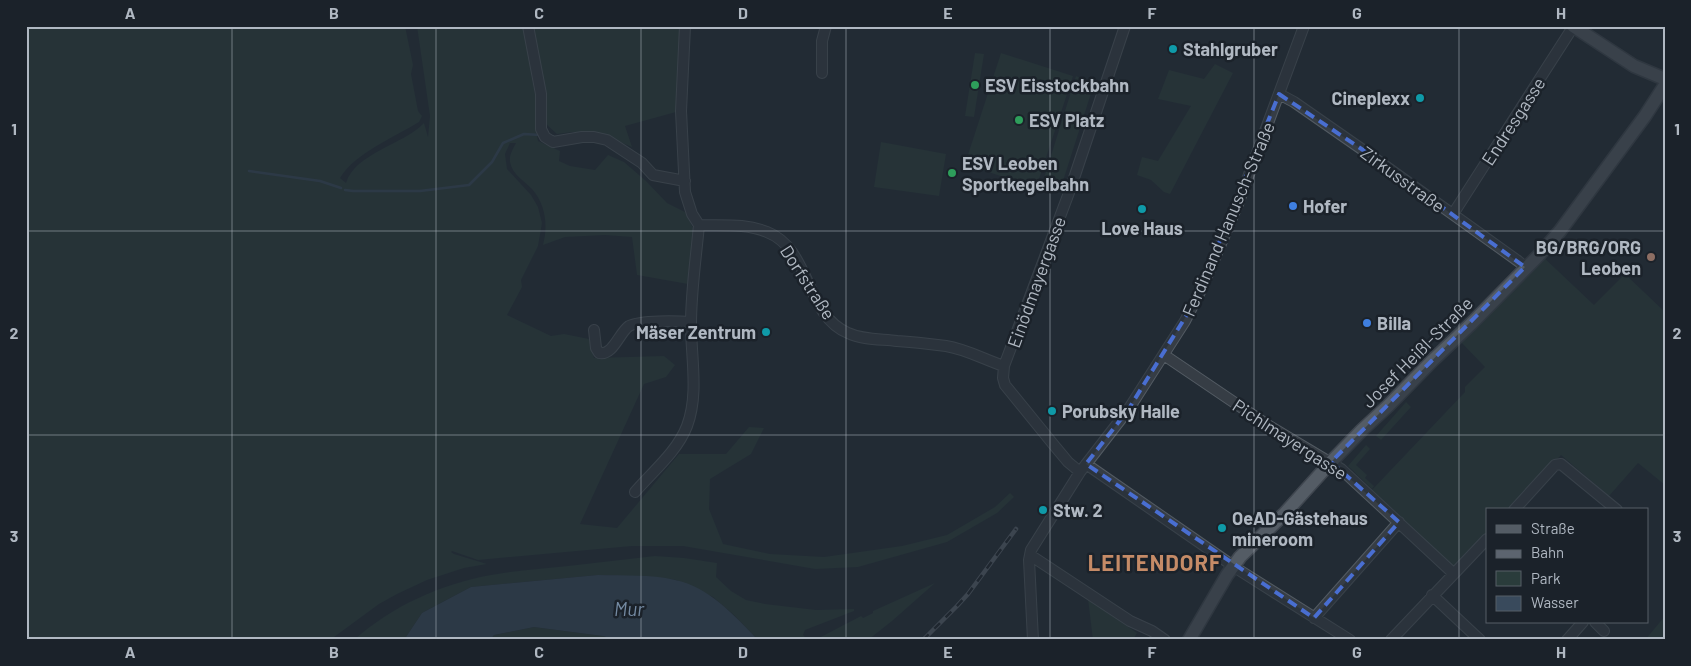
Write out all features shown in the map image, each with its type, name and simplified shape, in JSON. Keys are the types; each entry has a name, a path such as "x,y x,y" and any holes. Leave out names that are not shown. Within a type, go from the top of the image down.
{"main road":[{"path":"1573,26 1634,66 1659,77"},
{"name":"Josef Heißl-Straße","path":"1189,640 1233,566 1362,430 1540,254 1576,210 1645,116 1665,85"}],"street":[{"path":"528,26 541,94 541,129 545,137 553,142 582,137 606,140 642,163 652,175 685,181"},
{"path":"635,492 678,443 687,427 694,397 691,322 699,225 692,214 685,192 681,111 685,26"},
{"path":"822,73 822,40 826,26"},
{"name":"Einödmayergasse","path":"1004,366 1070,190 1125,26"},
{"name":"Ferdinand Hanusch-Straße","path":"1033,640 1030,555 1033,545 1083,468 1128,410 1185,321 1202,288 1250,172 1304,26"},
{"name":"Endresgasse","path":"1453,214 1573,26"},
{"name":"Zirkusstraße","path":"1279,94 1348,139 1525,268"},
{"name":"Dorfstraße","path":"699,225 749,226 768,232 786,245 806,275 820,307 827,317 847,332 873,339 948,346 1004,366"},
{"path":"594,330 596,348 599,353 603,354 608,351 623,331 635,324 691,322"},
{"name":"Pichlmayergasse","path":"1164,354 1266,424 1341,469 1453,573"},
{"path":"1004,366 1003,378 1005,385 1068,462 1083,468 1350,640"},
{"path":"1516,508 1555,465 1561,464 1615,508"},
{"path":"1314,618 1399,522"},
{"path":"1391,640 1486,540"},
{"path":"1030,555 1130,620 1152,630 1165,640"},
{"path":"1432,596 1480,640"},
{"path":"1567,640 1580,624"},
{"path":"1597,624 1604,631"}],"highlighted area":[{"path":"1279,94 1363,150 1525,267 1331,462 1399,522 1314,618 1086,464 1128,410 1196,300"}],"green space":[{"path":"26,26 405,26 413,65 411,74 418,111 422,116 419,122 376,146 355,161 340,178 346,183 351,173 359,164 415,131 424,123 428,137 430,116 417,26 525,26 537,103 535,126 538,141 560,151 559,161 570,166 595,170 608,155 624,162 667,203 685,212 693,228 695,242 688,284 637,275 632,237 605,235 565,237 543,245 545,216 543,209 537,195 516,174 511,166 510,157 516,143 510,143 505,154 507,169 531,195 538,207 542,223 538,246 521,280 522,287 507,315 551,336 564,334 589,339 594,358 664,356 675,365 666,377 644,384 580,524 617,528 679,454 726,454 749,427 764,428 751,454 710,479 709,509 723,544 770,554 824,557 902,546 947,535 995,507 1010,493 1014,497 997,513 947,542 858,567 815,569 683,546 632,546 478,560 452,551 454,554 487,564 464,568 427,580 397,594 379,604 330,640 26,640"},
{"path":"530,26 681,26 681,65 676,112 625,126 632,147 598,133 572,132 557,134 546,124 542,125"},
{"name":"ESV Eisstockbahn","path":"975,53 984,54 974,117 965,116"},
{"name":"ESV Platz","path":"1001,53 1073,76 1036,188 965,164"},
{"path":"1215,64 1233,73 1170,194 1164,192 1151,180 1137,175 1142,157 1158,161 1191,106 1158,99 1169,70 1204,79"},
{"path":"1076,76 1094,84 1063,181 1044,178"},
{"path":"881,142 946,154 939,196 874,187"},
{"path":"1540,254 1594,305 1625,274 1665,312 1665,485 1638,463 1609,496 1561,455 1511,508 1486,508 1486,533 1453,568 1370,492 1465,392 1465,387 1485,367 1457,338"},
{"path":"1406,402 1411,407 1381,440 1376,436"},
{"path":"1366,445 1370,449 1356,465 1367,475 1365,478 1374,486 1372,489 1348,466"},
{"path":"655,556 717,563 716,577 731,591 746,600 816,610 854,609 854,611 805,630 803,635 808,640 758,640 713,597 676,580 598,575 471,587 422,613 404,640 354,640 384,617 401,607 454,584 510,572"},
{"path":"935,583 868,640 815,640 861,616 863,618 873,613 873,611"},
{"path":"1088,599 1137,633 1133,640 1093,640"},
{"path":"1665,616 1665,640 1645,640"},
{"path":"534,627 603,636 616,640 490,640 494,635"}],"water":[{"name":"Mur","path":"598,575 656,577 687,584 710,595 740,621 758,640 616,640 603,636 534,627 494,635 490,640 404,640 422,613 471,587"}],"waterway":[{"path":"345,190 420,191 469,185 492,162 503,143 524,134 540,135"},
{"path":"249,171 320,181 341,188"}],"railway":[{"path":"923,640 968,594 1016,529"}],"place":[{"name":"Stahlgruber","path":"1173,49"},
{"name":"ESV Eisstockbahn","path":"975,85"},
{"name":"Cineplexx","path":"1420,98"},
{"name":"ESV Platz","path":"1019,120"},
{"name":"ESV Leoben Sportkegelbahn","path":"952,173"},
{"name":"Hofer","path":"1293,206"},
{"name":"Love Haus","path":"1142,209"},
{"name":"BG/BRG/ORG Leoben","path":"1651,257"},
{"name":"Billa","path":"1367,323"},
{"name":"Mäser Zentrum","path":"766,332"},
{"name":"Porubsky Halle","path":"1052,411"},
{"name":"Stw. 2","path":"1043,510"},
{"name":"OeAD-Gästehaus mineroom","path":"1222,528"}],"district":[{"name":"LEITENDORF","path":"1155,562"}]}
